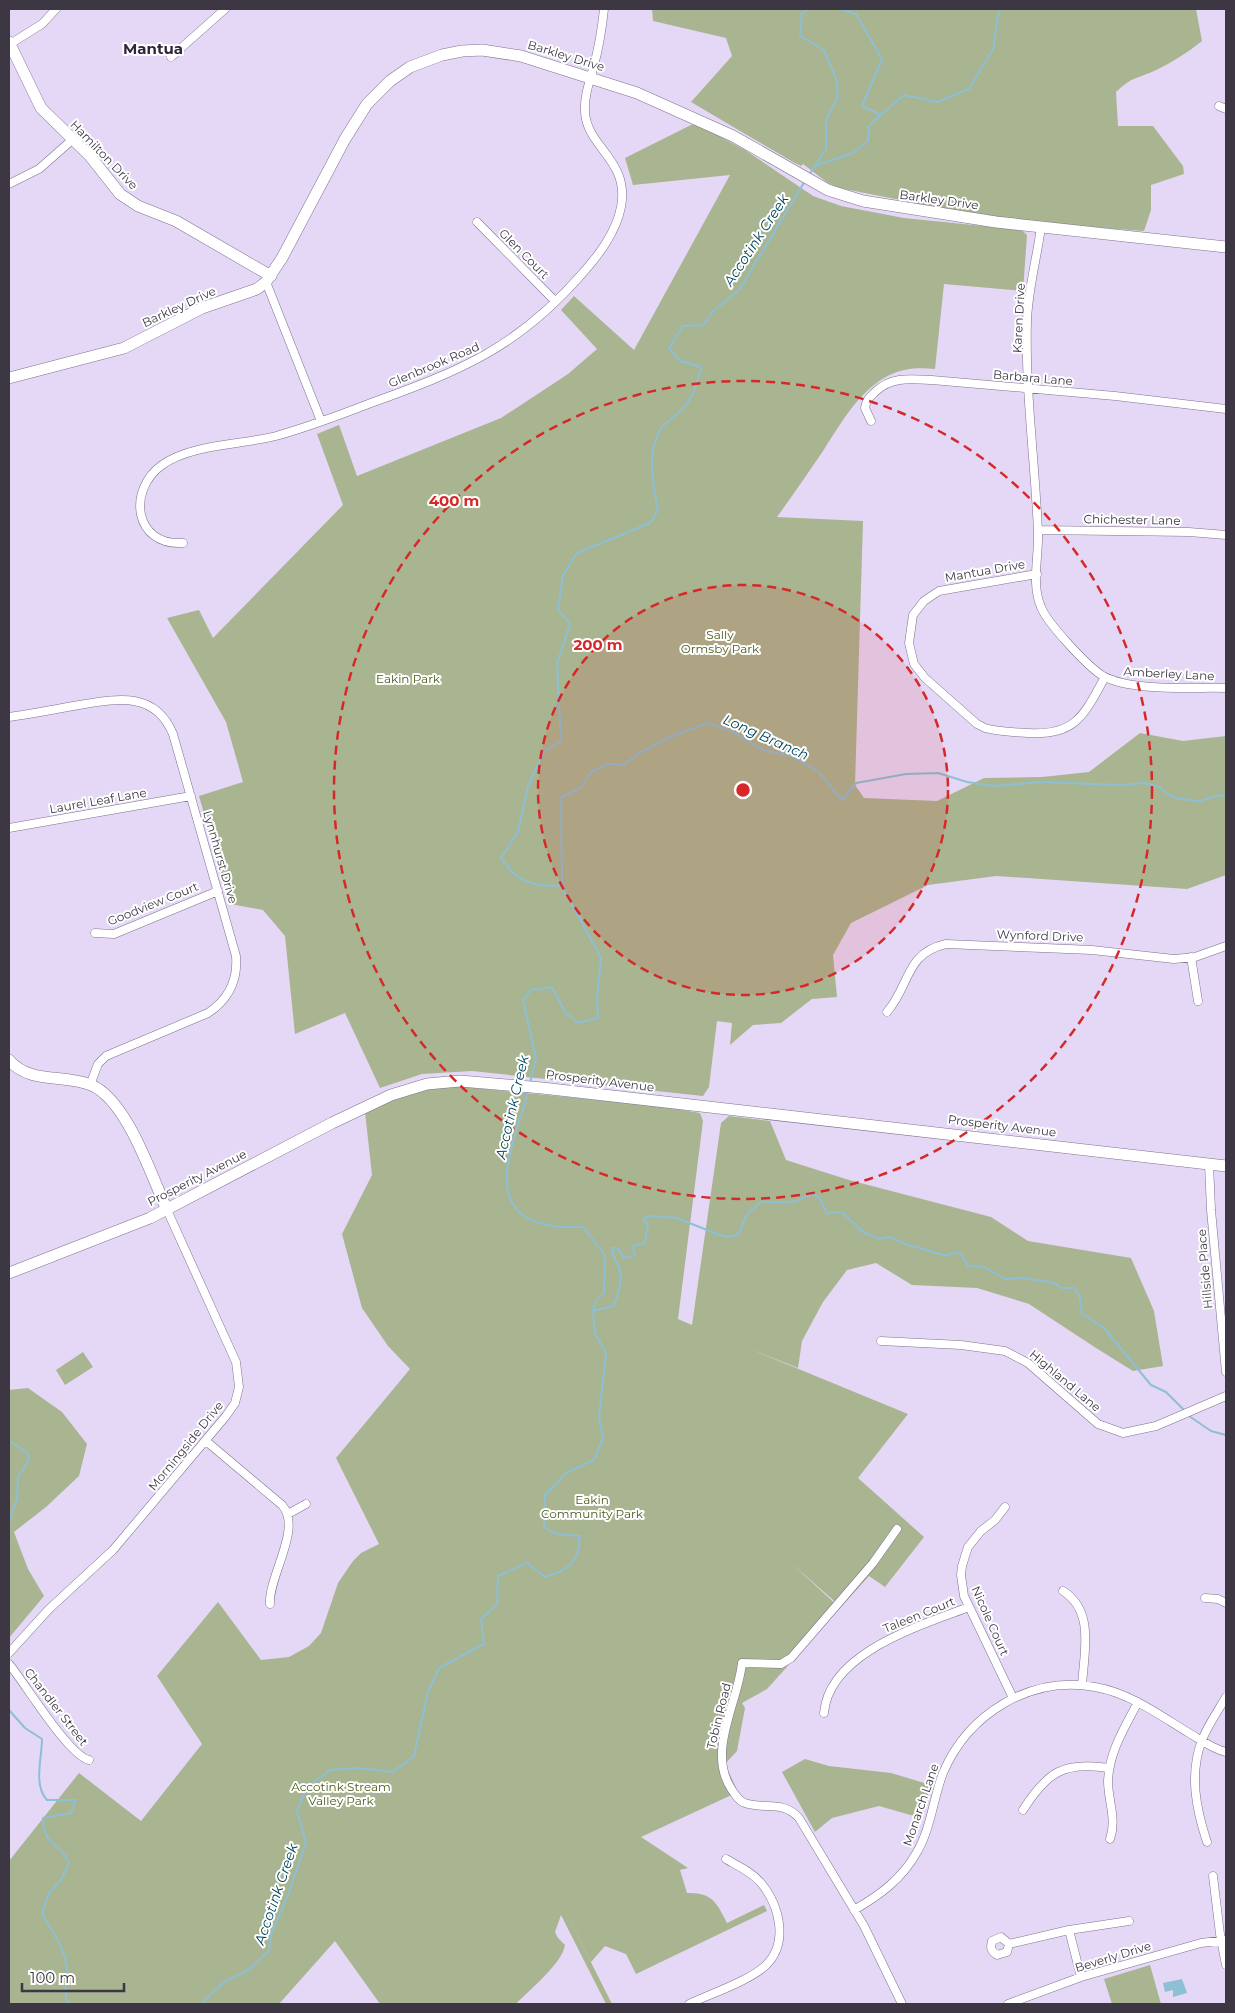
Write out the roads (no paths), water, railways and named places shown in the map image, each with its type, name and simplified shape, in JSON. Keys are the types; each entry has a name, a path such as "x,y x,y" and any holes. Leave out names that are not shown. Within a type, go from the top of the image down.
{"street":[{"path":"9,43 42,24 56,9"},
{"path":"171,57 225,9"},
{"name":"Glenbrook Road","path":"183,543 166,543 155,538 143,523 141,494 145,484 156,469 170,460 187,453 257,441 322,421 419,386 474,362 520,334 556,301 588,267 616,224 621,207 622,188 617,170 591,131 586,118 586,94 603,25 604,9"},
{"name":"Hamilton Drive","path":"9,43 41,108 90,156 113,188 126,200 176,221 269,279"},
{"name":"Barkley Drive","path":"9,378 124,348 194,312 257,289 269,279 357,118 378,91 402,72 442,55 482,50 521,56 591,77 680,111 733,136 820,186 845,196 882,205 1041,227 1226,247"},
{"path":"9,184 39,169 72,140"},
{"name":"Glen Court","path":"477,222 556,301"},
{"name":"Karen Drive","path":"1038,530 1029,389 1028,306 1041,227"},
{"path":"269,279 322,421"},
{"name":"Barbara Lane","path":"871,421 865,408 866,402 881,387 894,381 932,380 1115,396 1226,409"},
{"name":"Chichester Lane","path":"1038,530 1189,532 1226,535"},
{"name":"Amberley Lane","path":"1038,530 1038,598 1046,616 1092,668 1105,677 1130,685 1226,688"},
{"name":"Mantua Drive","path":"1037,574 949,588 927,598 918,607 910,626 910,652 916,668 964,713 985,728 1042,734 1060,732 1076,722 1105,677"},
{"name":"Lynnhurst Drive","path":"9,717 116,699 143,703 159,713 170,727 236,956 236,974 230,992 217,1006 208,1012 106,1056 98,1064 90,1085"},
{"name":"Laurel Leaf Lane","path":"9,828 191,796"},
{"name":"Goodview Court","path":"95,933 114,934 218,891"},
{"name":"Wynford Drive","path":"887,1012 898,997 905,978 916,961 931,949 946,944 1092,950 1157,958 1191,958 1226,946"},
{"path":"1191,958 1198,1001"},
{"path":"9,1060 18,1068 30,1074 90,1085 108,1096 121,1112 167,1210"},
{"name":"Prosperity Avenue","path":"9,1273 167,1210 332,1123 391,1095 427,1084 445,1082 542,1088 1226,1166"},
{"name":"Hillside Place","path":"1209,1164 1211,1210 1226,1372"},
{"name":"Morningside Drive","path":"9,1653 49,1610 113,1550 206,1441 235,1403 240,1378 222,1330 167,1210"},
{"name":"Highland Lane","path":"881,1341 961,1345 1005,1351 1028,1363 1098,1424 1114,1432 1131,1433 1145,1430 1226,1396"},
{"path":"206,1441 282,1505 288,1514 288,1532 271,1591 270,1604"},
{"path":"288,1514 306,1504"},
{"name":"Nicole Court","path":"1005,1507 995,1520 975,1537 964,1556 962,1586 969,1607 1013,1698"},
{"name":"Tobin Road","path":"897,1529 873,1563 792,1658 781,1664 742,1663 721,1754 722,1765 729,1786 741,1801 755,1805 785,1807 799,1818 878,1953 902,2004"},
{"path":"1063,1591 1079,1606 1085,1621 1082,1685"},
{"path":"1205,1598 1218,1599 1226,1603"},
{"name":"Taleen Court","path":"824,1713 831,1690 842,1675 867,1652 896,1634 969,1607"},
{"name":"Chandler Street","path":"9,1664 61,1734 80,1756 89,1760"},
{"name":"Monarch Lane","path":"854,1910 888,1888 908,1866 922,1842 942,1775 956,1748 986,1715 1013,1698 1052,1686 1082,1685 1111,1691 1138,1702 1202,1741 1226,1752"},
{"path":"1207,1842 1200,1822 1195,1790 1196,1764 1202,1741 1226,1697"},
{"path":"1110,1838 1113,1818 1108,1786 1109,1768 1117,1742 1138,1702"},
{"path":"1023,1810 1042,1783 1059,1771 1080,1765 1109,1768"},
{"path":"689,2004 757,1972 771,1960 778,1946 780,1937 779,1919 765,1888 755,1877 726,1859"},
{"path":"1213,1876 1224,1940 1226,1965"},
{"path":"1008,1944 1069,1930 1129,1921"},
{"path":"1069,1930 1081,1977"},
{"name":"Beverly Drive","path":"1012,2004 1081,1977 1170,1952 1224,1940"}],"water":[{"path":"1182,1979 1187,1993 1173,1997 1173,1990 1165,1992 1163,1983"}],"waterway":[{"name":"Accotink Creek","path":"809,9 802,13 800,36 824,50 836,78 838,97 826,120 826,149 809,175"},
{"path":"840,9 856,14 882,59 862,106 881,115 904,95 937,102 969,89 993,49 999,9"},
{"path":"815,166 853,153 868,141 869,126 881,115"},
{"name":"Accotink Creek","path":"530,1083 536,1058 523,1000 531,990 552,987 565,1012 578,1023 598,1018 597,997 601,958 562,886 527,882 514,874 501,858 518,832 528,786 544,752 561,741 557,664 570,624 558,609 563,575 577,553 650,523 658,510 652,470 653,449 662,427 684,407 691,397 701,367 680,361 669,348 683,326 704,325 713,311 739,290 805,181"},
{"name":"Long Branch","path":"562,886 561,797 580,788 591,772 607,764 624,765 636,755 670,737 708,723 733,732 763,750 792,756 819,772 842,800 856,783 906,774 938,773 967,782 995,786 1040,782 1121,785 1144,783 1159,787 1174,798 1199,801 1220,795 1226,796"},
{"name":"Accotink Creek","path":"201,2004 224,1982 247,1971 269,1951 271,1934 288,1895 306,1843 297,1811 307,1787 330,1770 359,1768 393,1772 414,1756 428,1692 439,1668 484,1644 481,1619 497,1604 498,1576 527,1563 545,1577 567,1568 575,1559 580,1536 556,1534 544,1527 545,1495 566,1473 594,1460 603,1438 599,1417 606,1353 595,1333 593,1311 595,1302 604,1293 605,1255 583,1227 557,1227 529,1219 515,1207 508,1192 507,1173 510,1152 528,1092"},
{"path":"593,1311 614,1306 619,1288 620,1270 612,1248 618,1248 624,1258 635,1255 632,1246 645,1243 648,1225 644,1218 649,1216 677,1218 729,1237 738,1235 747,1214 761,1202 793,1202 812,1194 819,1197 827,1213 842,1212 863,1232 879,1239 890,1237 905,1244 947,1256 953,1252 961,1254 968,1266 984,1267 1005,1279 1023,1278 1055,1283 1061,1288 1075,1288 1080,1298 1082,1314 1104,1328 1151,1385 1166,1392 1184,1410"},
{"path":"1189,1416 1211,1431 1226,1435"},
{"path":"9,1442 27,1452 29,1460 18,1477 17,1499 9,1522"},
{"path":"9,1710 25,1728 42,1739 39,1779 40,1787 47,1800 76,1800 71,1813 43,1818 46,1835 62,1851 69,1863 61,1880 49,1893 42,1914 64,1954 67,1969 65,1991 68,2004"}],"district":[{"name":"Mantua","path":"153,49"}],"park label":[{"name":"Sally Ormsby Park","path":"720,642"},
{"name":"Eakin Park","path":"408,679"},
{"name":"Eakin Community Park","path":"592,1507"},
{"name":"Accotink Stream Valley Park","path":"341,1794"}]}
